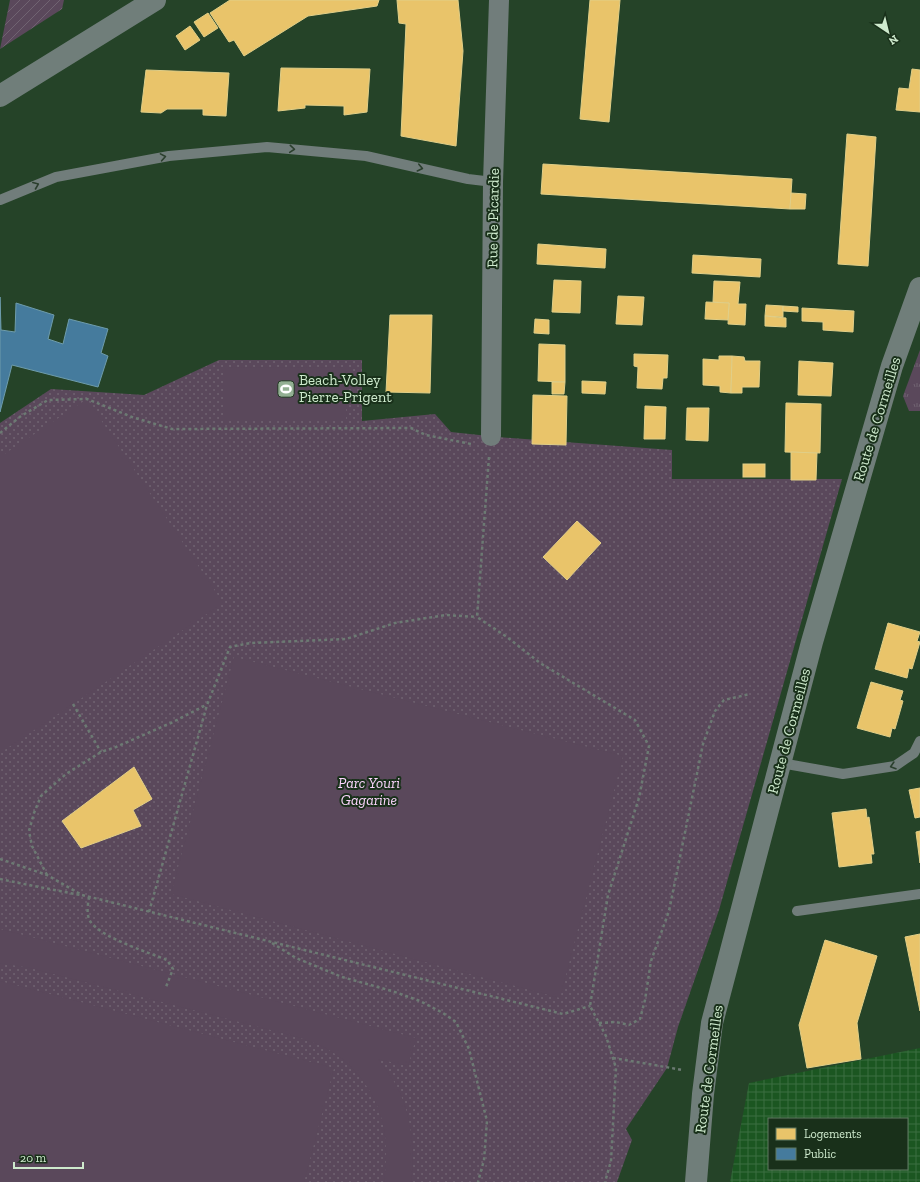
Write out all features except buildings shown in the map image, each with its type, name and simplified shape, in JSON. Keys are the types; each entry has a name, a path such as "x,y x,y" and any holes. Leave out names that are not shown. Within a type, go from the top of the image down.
{"main road":[{"path":"0,96 156,0"},
{"name":"Route de Cormeilles","path":"696,1182 703,1094 712,1023 812,642 892,366 920,288"}],"street":[{"name":"Rue de Picardie","path":"490,442 493,182 499,0"}],"lane":[{"path":"0,200 56,177 168,156 267,147 366,156 468,179 493,182"},
{"path":"781,763 843,774 895,766 914,753 920,741"},
{"path":"797,911 920,894"}],"path":[{"path":"0,433 21,416 48,400 87,399 132,417 172,429 411,428 426,435 490,442 477,617"},
{"path":"149,912 207,705 230,646 250,643 346,639 395,623 446,615 477,617 507,637 540,663 634,720 649,746 639,798 608,895 590,1006 606,1036 616,1068 612,1154 605,1182"},
{"path":"599,1023 616,1022 629,1025 640,1019 645,1000 651,961 669,912 703,744 715,711 724,700 750,694"},
{"path":"72,704 101,752"},
{"path":"47,875 32,846 29,831 41,796 66,774 101,752 116,748 207,705"},
{"path":"0,859 47,875 82,895"},
{"path":"0,878 82,895 563,1014 590,1006"},
{"path":"89,897 87,908 90,921 103,934 167,960 173,968 166,987"},
{"path":"270,942 296,958 342,977 392,991 420,1001 443,1013 456,1022 469,1049 487,1121 484,1160 478,1182"},
{"path":"613,1058 667,1068 706,1072"}],"shaded area":[{"path":"920,1048 920,1182 730,1182 749,1083"}],"green space":[{"path":"10,0 64,0 62,9 0,49"},
{"path":"920,350 920,411 909,411 903,396"},
{"name":"Parc Youri Gagarine","path":"219,360 362,360 362,421 435,414 451,432 672,450 672,479 842,479 719,910 678,1027 667,1068 626,1129 632,1140 617,1182 0,1182 0,423 51,389 144,395"},
{"name":"Beach-Volley Pierre-Prigent","path":"225,367 347,368 346,421 225,421"},
{"path":"87,399 223,603 0,753 0,457"},
{"path":"234,657 623,756 560,998 171,894"},
{"path":"0,929 416,1038 408,1066 378,1059 396,1085 406,1108 411,1132 413,1157 411,1182 384,1182 386,1142 383,1123 374,1098 350,1066 329,1050 298,1037 30,968 0,963"},
{"path":"0,981 334,1068 304,1182 0,1182"}],"place":[{"name":"Beach-Volley Pierre-Prigent","path":"286,389"}]}
